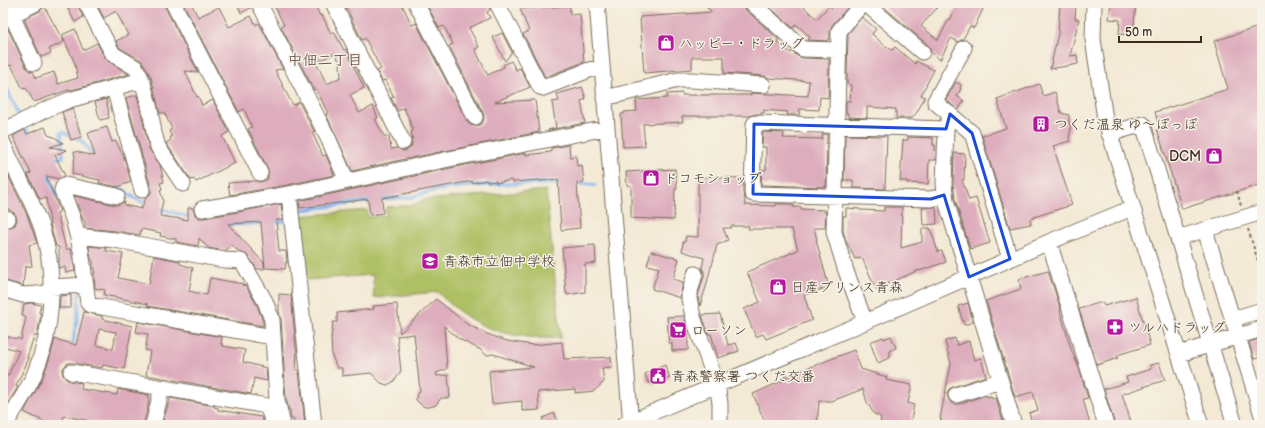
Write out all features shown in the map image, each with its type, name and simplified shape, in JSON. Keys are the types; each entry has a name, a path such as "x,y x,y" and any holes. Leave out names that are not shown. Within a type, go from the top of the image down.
{"street":[{"path":"34,63 7,13 36,3"},
{"path":"86,3 113,54 136,68 142,80 158,147 183,184"},
{"path":"173,3 260,173"},
{"path":"259,3 329,140 347,181"},
{"path":"332,3 404,142"},
{"path":"416,3 475,116"},
{"path":"497,3 540,87 543,88 589,70 602,67"},
{"path":"597,3 628,424 1049,242 1132,208"},
{"path":"752,3 803,49 838,50"},
{"path":"865,322 835,237 838,50 840,28 864,3 922,52"},
{"path":"1094,3 1092,30 1093,46 1105,119 1201,425"},
{"path":"964,48 934,101 972,133 1010,259"},
{"path":"3,131 57,104 142,80"},
{"path":"604,98 678,80 763,85"},
{"path":"114,88 142,190"},
{"path":"950,114 946,129 945,195 1014,425"},
{"path":"945,195 931,199 752,193 754,124 756,123 946,129"},
{"path":"1110,134 1143,124 1235,425"},
{"path":"202,209 289,194 449,159 607,128"},
{"path":"3,143 42,228 49,261 51,290 48,323 43,349 24,395 4,425"},
{"path":"117,196 65,185 62,190 82,250 88,303 90,306 273,337"},
{"path":"289,194 314,425"},
{"path":"1178,238 1262,212"},
{"path":"1205,230 1262,415"},
{"path":"78,236 115,240 224,260 243,262 258,287 270,312 272,320 274,425"},
{"path":"1049,242 1106,425"},
{"path":"695,274 689,299 694,320 717,385 719,394 720,425"},
{"path":"3,289 23,295 86,285"},
{"path":"1232,319 1262,310"},
{"path":"1179,354 1262,329"},
{"path":"71,372 273,405"},
{"path":"956,395 1000,381"},
{"path":"153,425 162,388"},
{"path":"273,405 284,425"}],"path":[{"path":"1237,191 1262,274"}],"highlighted area":[{"path":"950,114 972,133 1010,259 969,277 944,195 931,199 753,194 754,124 946,129"}],"green space":[{"path":"546,190 561,338 535,338 500,332 488,328 462,313 437,292 374,298 373,275 306,280 300,216 367,210 368,217 386,216 386,207 413,205 422,200"}],"building":[{"path":"65,3 77,3 83,17 75,22"},
{"path":"96,3 164,3 198,72 185,71 202,105 213,100 229,132 222,136 235,163 196,182 194,179 191,180 166,143 171,140 170,138 172,137 169,131 172,129 164,112 160,114 151,77 144,64 141,60 120,48 116,41 128,35 116,11 104,18"},
{"path":"183,3 191,3 198,17 219,7 229,27 251,16 256,25 259,23 283,69 275,70 293,105 299,102 314,131 312,132 323,156 326,155 334,175 230,195 228,183 264,181 268,179 268,169 248,129 252,127 244,109 239,112"},
{"path":"237,3 250,3 251,8 241,13"},
{"path":"273,3 314,3 320,16 322,15 331,34 334,32 344,50 346,49 364,88 350,95 359,113 373,106 378,118 375,119 384,136 389,137 391,149 397,148 403,151 411,147 411,139 413,138 411,132 413,131 409,119 404,108 398,111 391,98 394,97 385,80 382,81 377,71 381,69 365,38 362,40 344,3 401,3 412,25 416,23 467,121 470,125 475,126 483,122 483,113 449,46 453,44 444,26 439,28 426,3 475,3 477,7 484,3 488,3 490,10 487,12 490,18 469,28 479,47 475,49 487,74 488,75 504,67 503,65 511,61 516,70 520,68 530,87 495,102 535,100 539,132 352,171 326,114 328,113 316,89 314,90 281,27 284,25","holes":["335,53 340,63 341,77 327,84 316,63"]},
{"path":"702,3 743,3 746,10 779,40 777,42 791,53 792,51 797,56 803,58 829,59 828,98 820,97 819,110 800,109 799,115 787,115 788,112 764,110 764,113 749,116 682,116 683,122 643,124 645,146 623,147 621,114 624,114 624,112 637,111 636,100 667,98 667,94 682,93 682,95 751,95 751,93 808,96 809,81 724,73 724,57 692,57 692,69 644,73 640,17 712,12"},
{"path":"799,3 817,19 829,6 832,8 837,3 845,3 849,6 832,25 830,38 827,41 808,40 810,37 796,24 793,28 766,4"},
{"path":"887,3 932,3 937,8 921,26 938,40 959,3 986,3 974,28 970,26 963,39 958,42 951,38 940,60 931,52 928,45 884,7"},
{"path":"1060,3 1076,3 1075,19 1079,19 1070,56 1077,55 1078,64 1050,69 1058,34"},
{"path":"1111,3 1136,3 1133,35 1119,34 1120,20 1109,19"},
{"path":"44,6 64,42 49,49 51,53 41,57 24,19 40,11"},
{"path":"570,6 570,15 580,14 584,62 545,77 523,34 529,31 520,9"},
{"path":"862,17 876,29 872,34 884,45 892,50 895,47 915,64 916,61 934,70 921,95 925,97 912,118 896,118 896,109 867,107 867,118 848,117 848,113 846,113 846,101 850,101 851,85 847,84 848,34"},
{"path":"7,27 26,67 29,71 33,72 36,78 54,72 58,84 78,78 74,61 62,35 75,29 83,50 97,43 108,61 129,74 72,90 71,89 34,102 26,88 23,89 11,65 3,69 3,33 8,31 6,28"},
{"name":"DCM","path":"1259,27 1262,38 1262,184 1182,209 1157,129 1160,128 1155,112 1228,89 1214,41"},
{"path":"502,33 512,52 505,61 493,37"},
{"path":"956,82 961,85 961,89 957,96 964,101 958,110 946,100"},
{"path":"1039,84 1043,96 1055,92 1061,113 1069,115 1071,128 1069,138 1070,141 1053,146 1072,205 1034,217 1030,219 1031,224 1010,228 982,136 1006,128 997,99"},
{"path":"582,87 586,99 581,101 585,123 548,130 556,128 552,102 559,101 557,94"},
{"path":"137,95 149,149 160,165 164,182 160,183 162,189 160,190 163,200 160,216 188,220 188,208 193,208 195,215 199,218 204,218 281,204 283,220 276,220 279,251 286,251 287,263 286,262 285,269 265,268 261,222 228,224 264,263 264,269 257,269 247,255 239,252 232,245 225,251 208,248 199,238 198,246 176,242 176,239 160,236 161,233 141,229 140,235 85,228 85,221 83,220 74,196 115,205 125,202 124,205 141,209 146,198 151,193 151,188 126,98"},
{"path":"106,99 109,118 100,120 95,102"},
{"path":"73,108 81,137 71,140 62,112"},
{"path":"45,127 48,135 63,143 50,147 67,150 55,155 65,176 59,179 46,176 60,211 57,213 66,249 71,249 75,271 66,273 65,267 59,268 59,247 56,246 51,229 46,198 40,199 29,177 28,174 31,173 13,136 25,130 27,134"},
{"path":"107,127 112,142 116,141 125,160 131,182 119,187 99,183 100,180 72,174 75,157 74,152 77,151 95,156 88,133"},
{"path":"763,132 784,133 783,138 822,139 823,134 827,134 826,187 761,185 762,170 766,170 766,147 762,147"},
{"path":"845,135 887,136 885,189 853,188 853,180 844,180"},
{"path":"908,137 933,138 936,160 929,160 928,184 907,183 907,181 900,181 903,140 908,140"},
{"path":"569,145 570,157 576,156 577,166 582,165 584,182 577,183 580,228 561,230 558,179 512,182 512,180 496,183 496,181 487,182 486,180 472,183 472,181 382,198 383,213 370,215 368,199 300,208 299,201 526,153 526,155 551,152 551,148"},
{"path":"954,153 965,154 964,180 962,180 969,200 976,198 990,243 970,249 955,199 953,184"},
{"path":"3,165 27,215 37,243 29,245 32,266 25,267 23,286 3,280 3,228 15,225 17,220 14,213 9,210 3,194"},
{"path":"675,169 677,189 675,189 674,220 631,218 631,186 627,185 626,172"},
{"path":"698,177 743,178 745,205 776,206 776,204 793,204 793,207 801,207 801,209 824,210 824,212 826,212 825,228 814,228 829,287 804,295 812,320 766,339 763,334 756,337 744,309 760,302 747,272 798,250 792,229 748,229 749,226 731,226 731,228 723,228 728,240 717,245 700,306 698,296 704,276 702,268 704,258 682,251 683,242 685,242 686,236 698,237"},
{"path":"884,207 902,207 901,248 922,242 922,228 930,228 938,252 942,251 946,262 919,270 876,289 862,258 855,259 846,241 843,231 843,216 846,216 846,208 884,211"},
{"path":"936,207 937,224 923,225 922,208"},
{"path":"595,245 596,263 585,264 585,292 567,295 562,248"},
{"path":"89,246 107,248 106,251 123,254 118,278 149,284 154,256 180,261 180,264 193,268 189,291 207,295 210,278 243,284 242,285 246,286 257,305 263,326 147,306 148,304 104,295 105,290 95,288 95,268 93,269 93,261 91,259"},
{"path":"651,251 679,259 673,279 683,282 680,298 652,289 659,268 647,265"},
{"path":"1048,271 1061,310 1060,311 1071,349 1079,368 1088,398 1083,399 1090,425 1033,425 1029,413 1038,410 1033,392 1015,397 986,301 1021,289 1019,279"},
{"path":"279,294 291,295 297,350 296,370 299,370 305,425 293,425 294,419 291,419 290,410 286,399"},
{"path":"71,295 71,308 59,308 60,296"},
{"name":"ツルハドラッグ","path":"1136,297 1150,345 1117,355 1118,358 1097,365 1079,309 1102,302 1104,306"},
{"path":"436,299 467,324 487,334 507,341 533,345 562,342 564,359 611,357 612,367 602,368 604,382 594,391 575,393 575,389 538,392 539,410 522,411 522,401 492,404 489,371 534,367 493,354 488,355 483,353 481,350 459,339 444,326 447,369 436,373 437,376 448,375 450,398 441,398 436,405 425,407 416,400 417,394 420,391 414,334 397,336 401,371 393,382 387,385 381,383 371,373 342,376 342,368 337,368 332,356 331,339 333,322 337,322 337,313 374,309 373,306 397,304 400,333"},
{"path":"31,303 41,305 37,336 34,336 27,358 29,358 16,386 18,387 3,411 3,374 8,376 19,351 3,346 3,335 21,340 26,317 22,316 24,304"},
{"path":"968,303 973,322 964,325 958,306"},
{"path":"84,312 102,316 102,319 132,326 124,369 103,365 102,368 68,363 62,371 63,375 69,381 82,383 81,389 117,395 118,389 149,395 148,407 143,425 112,425 64,416 61,425 44,425 45,422 24,412 42,379 55,339 76,345","holes":["99,329 116,332 113,349 96,345"]},
{"path":"720,314 728,345 736,343 739,351 718,358 711,334 709,335 702,315"},
{"name":"ローソン","path":"684,316 688,329 688,350 672,351 672,343 669,343 667,317"},
{"path":"138,322 222,337 221,344 223,344 223,346 245,350 243,362 266,368 267,381 254,378 251,394 146,375 150,351 145,350 148,334 136,332"},
{"path":"891,336 896,348 889,351 891,357 878,363 870,342 883,337 884,339"},
{"path":"955,338 957,345 969,341 974,360 981,358 986,376 949,389 947,393 950,402 959,404 986,395 987,397 991,396 992,399 996,398 1003,421 989,425 941,425 940,419 951,364 945,341"},
{"path":"1262,338 1262,357 1254,359 1249,342"},
{"path":"854,350 861,369 887,377 886,380 912,385 908,403 914,405 910,425 880,425 881,417 874,414 867,402 863,389 832,401 819,401 817,425 769,425 766,420 764,420 753,394 782,381 785,376"},
{"path":"1159,363 1165,380 1122,394 1132,425 1115,425 1104,389 1128,382 1126,377 1151,369 1150,365"},
{"name":"青森警察署 つくだ交番","path":"665,365 670,378 655,384 648,382 645,374"},
{"path":"170,398 215,406 214,407 218,408 218,410 261,417 264,424 162,425"},
{"path":"554,413 558,421 549,425 543,425 543,418"}],"waterway":[{"path":"3,81 20,116"},
{"path":"25,126 30,136"},
{"path":"53,159 63,157 61,132 81,140 97,159"},
{"path":"47,173 57,195"},
{"path":"115,183 122,190 147,204"},
{"path":"378,200 412,197 436,190 466,186 562,183"},
{"path":"572,183 595,185"},
{"path":"294,211 371,201"},
{"path":"158,208 192,218"},
{"path":"272,222 287,221"},
{"path":"226,225 266,223"},
{"path":"72,347 78,315 79,292"},
{"path":"38,425 42,417"}],"place":[{"name":"ハッピー・ドラッグ","path":"666,43"},
{"name":"つくだ温泉 ゆ～ぽっぽ","path":"1041,124"},
{"name":"DCM","path":"1214,156"},
{"name":"ドコモショップ","path":"651,178"},
{"name":"青森市立佃中学校","path":"430,261"},
{"name":"日産プリンス青森","path":"778,287"},
{"name":"ツルハドラッグ","path":"1115,327"},
{"name":"ローソン","path":"678,330"},
{"name":"青森警察署 つくだ交番","path":"658,376"}],"district":[{"name":"中佃二丁目","path":"325,60"}]}
